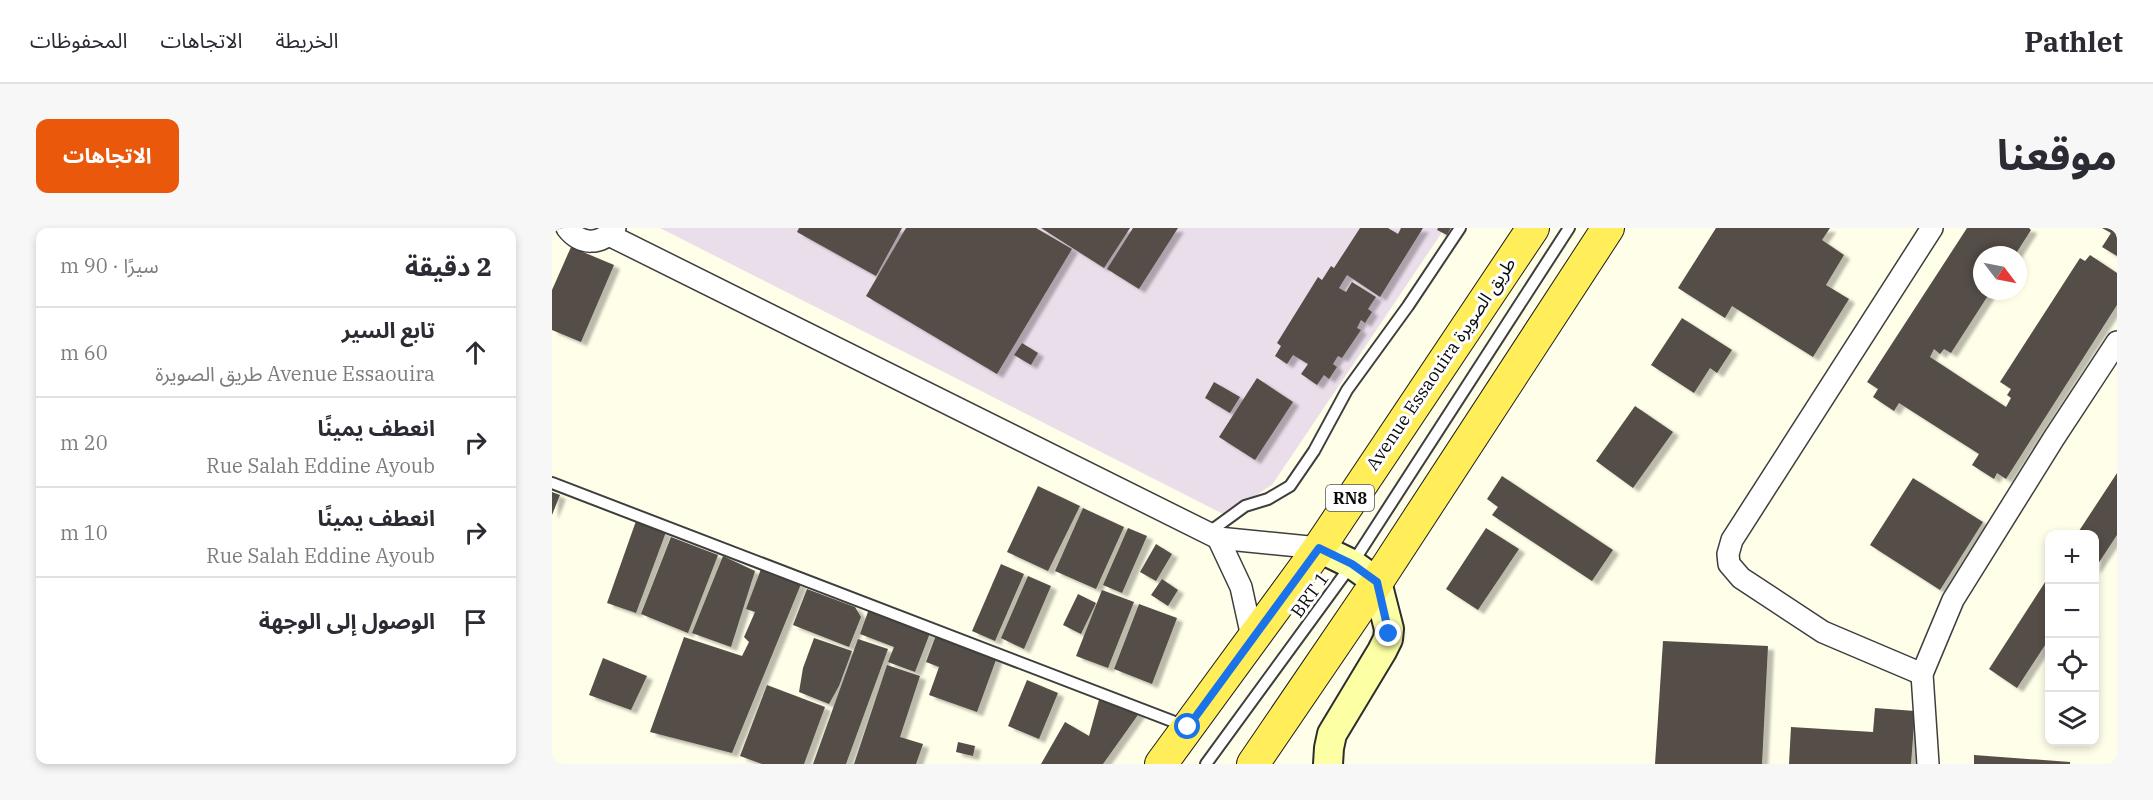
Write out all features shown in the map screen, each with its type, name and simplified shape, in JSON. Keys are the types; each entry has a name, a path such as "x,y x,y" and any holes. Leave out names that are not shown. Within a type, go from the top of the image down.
{"main road":[{"name":"Avenue Essaouira طريق الصويرة","path":"1161,764 1319,548 1533,228"},
{"path":"1253,764 1364,573 1608,228"}],"street":[{"path":"567,228 577,238 588,242 600,240 612,232 1213,535 1319,548 1364,573 1389,629 1388,639 1332,734 1328,764"},
{"path":"1922,674 1823,632 1741,578 1729,564 1728,554 1732,540 1932,228"},
{"path":"1928,764 1922,674 1953,600 2117,342"},
{"path":"1213,535 1241,586 1252,637"}],"lane":[{"path":"1213,535 1245,506 1268,500 1290,486 1314,451 1347,390 1408,306 1460,228"},
{"name":"BRT 1","path":"1206,764 1364,573 1569,228"},
{"path":"552,483 1188,727"}],"shaded area":[{"path":"660,228 1445,228 1272,485 1225,515"}],"building":[{"path":"799,228 902,228 876,276 797,232"},
{"path":"906,228 1036,228 1072,249 997,374 866,296"},
{"path":"1041,228 1130,228 1104,268"},
{"path":"1133,228 1178,228 1139,289 1107,269"},
{"path":"1360,228 1388,228 1398,234 1401,228 1423,228 1380,297 1347,275 1339,288 1346,292 1352,282 1376,297 1368,309 1372,312 1365,323 1361,320 1357,328 1361,330 1342,358 1338,356 1333,364 1337,367 1329,379 1324,375 1317,385 1301,374 1308,364 1293,355 1287,364 1275,356 1281,346 1277,343 1318,277 1322,280 1331,266 1334,268"},
{"path":"1438,228 1451,228 1447,235 1437,230"},
{"path":"1716,228 1830,228 1822,240 1844,255 1826,285 1849,299 1813,357 1732,306 1725,318 1678,288"},
{"path":"1967,228 2029,228 2031,230 2021,246 1973,246 1973,300 1985,300 1951,353 1944,349 1940,354 1934,349 1930,357 2006,407 2011,398 2007,395 2011,389 2000,382 2080,258 2085,261 2090,255 2117,273 2117,305 2006,479 1997,473 1994,479 1972,465 1979,454 1899,403 1894,411 1873,397 1878,389 1867,382"},
{"path":"2102,228 2117,228 2117,256 2102,247 2111,233"},
{"path":"571,247 614,265 581,342 552,330 552,290"},
{"path":"1682,318 1732,350 1717,373 1710,368 1694,393 1651,365"},
{"path":"1022,343 1038,353 1031,365 1014,355"},
{"path":"1257,378 1293,402 1255,460 1219,437"},
{"path":"1214,382 1240,397 1230,413 1205,398"},
{"path":"1635,406 1673,432 1633,488 1596,461"},
{"path":"2117,473 2117,535 2099,562 2099,530 2080,530"},
{"path":"1502,476 1613,550 1592,581 1492,515 1498,507 1487,499"},
{"path":"1913,478 1983,522 1940,590 1870,545"},
{"path":"1038,486 1080,506 1048,571 1007,552"},
{"path":"552,492 560,495 552,515"},
{"path":"1083,508 1124,527 1096,589 1055,571"},
{"path":"636,521 666,532 636,613 607,603"},
{"path":"1128,528 1147,536 1122,593 1103,585"},
{"path":"1486,528 1519,549 1478,610 1446,589"},
{"path":"671,537 718,555 688,633 641,614"},
{"path":"1156,544 1172,554 1156,581 1140,572"},
{"path":"723,556 755,571 731,647 692,633"},
{"path":"1001,564 1024,574 995,641 972,631"},
{"path":"761,569 801,584 732,753 650,732 684,637 742,656 749,642 744,637 755,612 746,609"},
{"path":"1028,576 1051,586 1024,649 1001,638"},
{"path":"1162,579 1178,590 1168,606 1151,595"},
{"path":"2045,582 2045,645 2017,688 1989,669"},
{"path":"807,589 855,607 861,617 849,647 793,625"},
{"path":"1102,590 1134,602 1108,668 1076,656"},
{"path":"1078,594 1096,603 1081,634 1063,625"},
{"path":"1139,604 1177,618 1152,684 1114,669"},
{"path":"869,609 930,633 915,672 888,662 894,647 860,634"},
{"path":"936,635 997,657 977,712 929,695 939,667 926,662"},
{"path":"814,638 852,651 839,686 829,704 799,692 803,668"},
{"path":"858,639 888,649 846,764 813,764"},
{"path":"1663,641 1768,646 1762,764 1655,764"},
{"path":"603,658 647,676 631,710 589,695"},
{"path":"887,665 920,676 900,737 923,744 916,764 854,764"},
{"path":"1027,680 1058,693 1039,739 1008,726"},
{"path":"767,685 825,707 804,764 762,764 740,756"},
{"path":"1100,696 1140,712 1103,764 1041,764 1065,722 1089,736"},
{"path":"1875,708 1915,711 1911,764 1789,764 1791,727 1873,732"},
{"path":"958,742 975,746 973,756 956,752"},
{"path":"1974,755 2070,762 2070,764 1974,764"}],"route":[{"path":"1188,727 1319,548 1352,564 1377,582 1389,634"}]}
